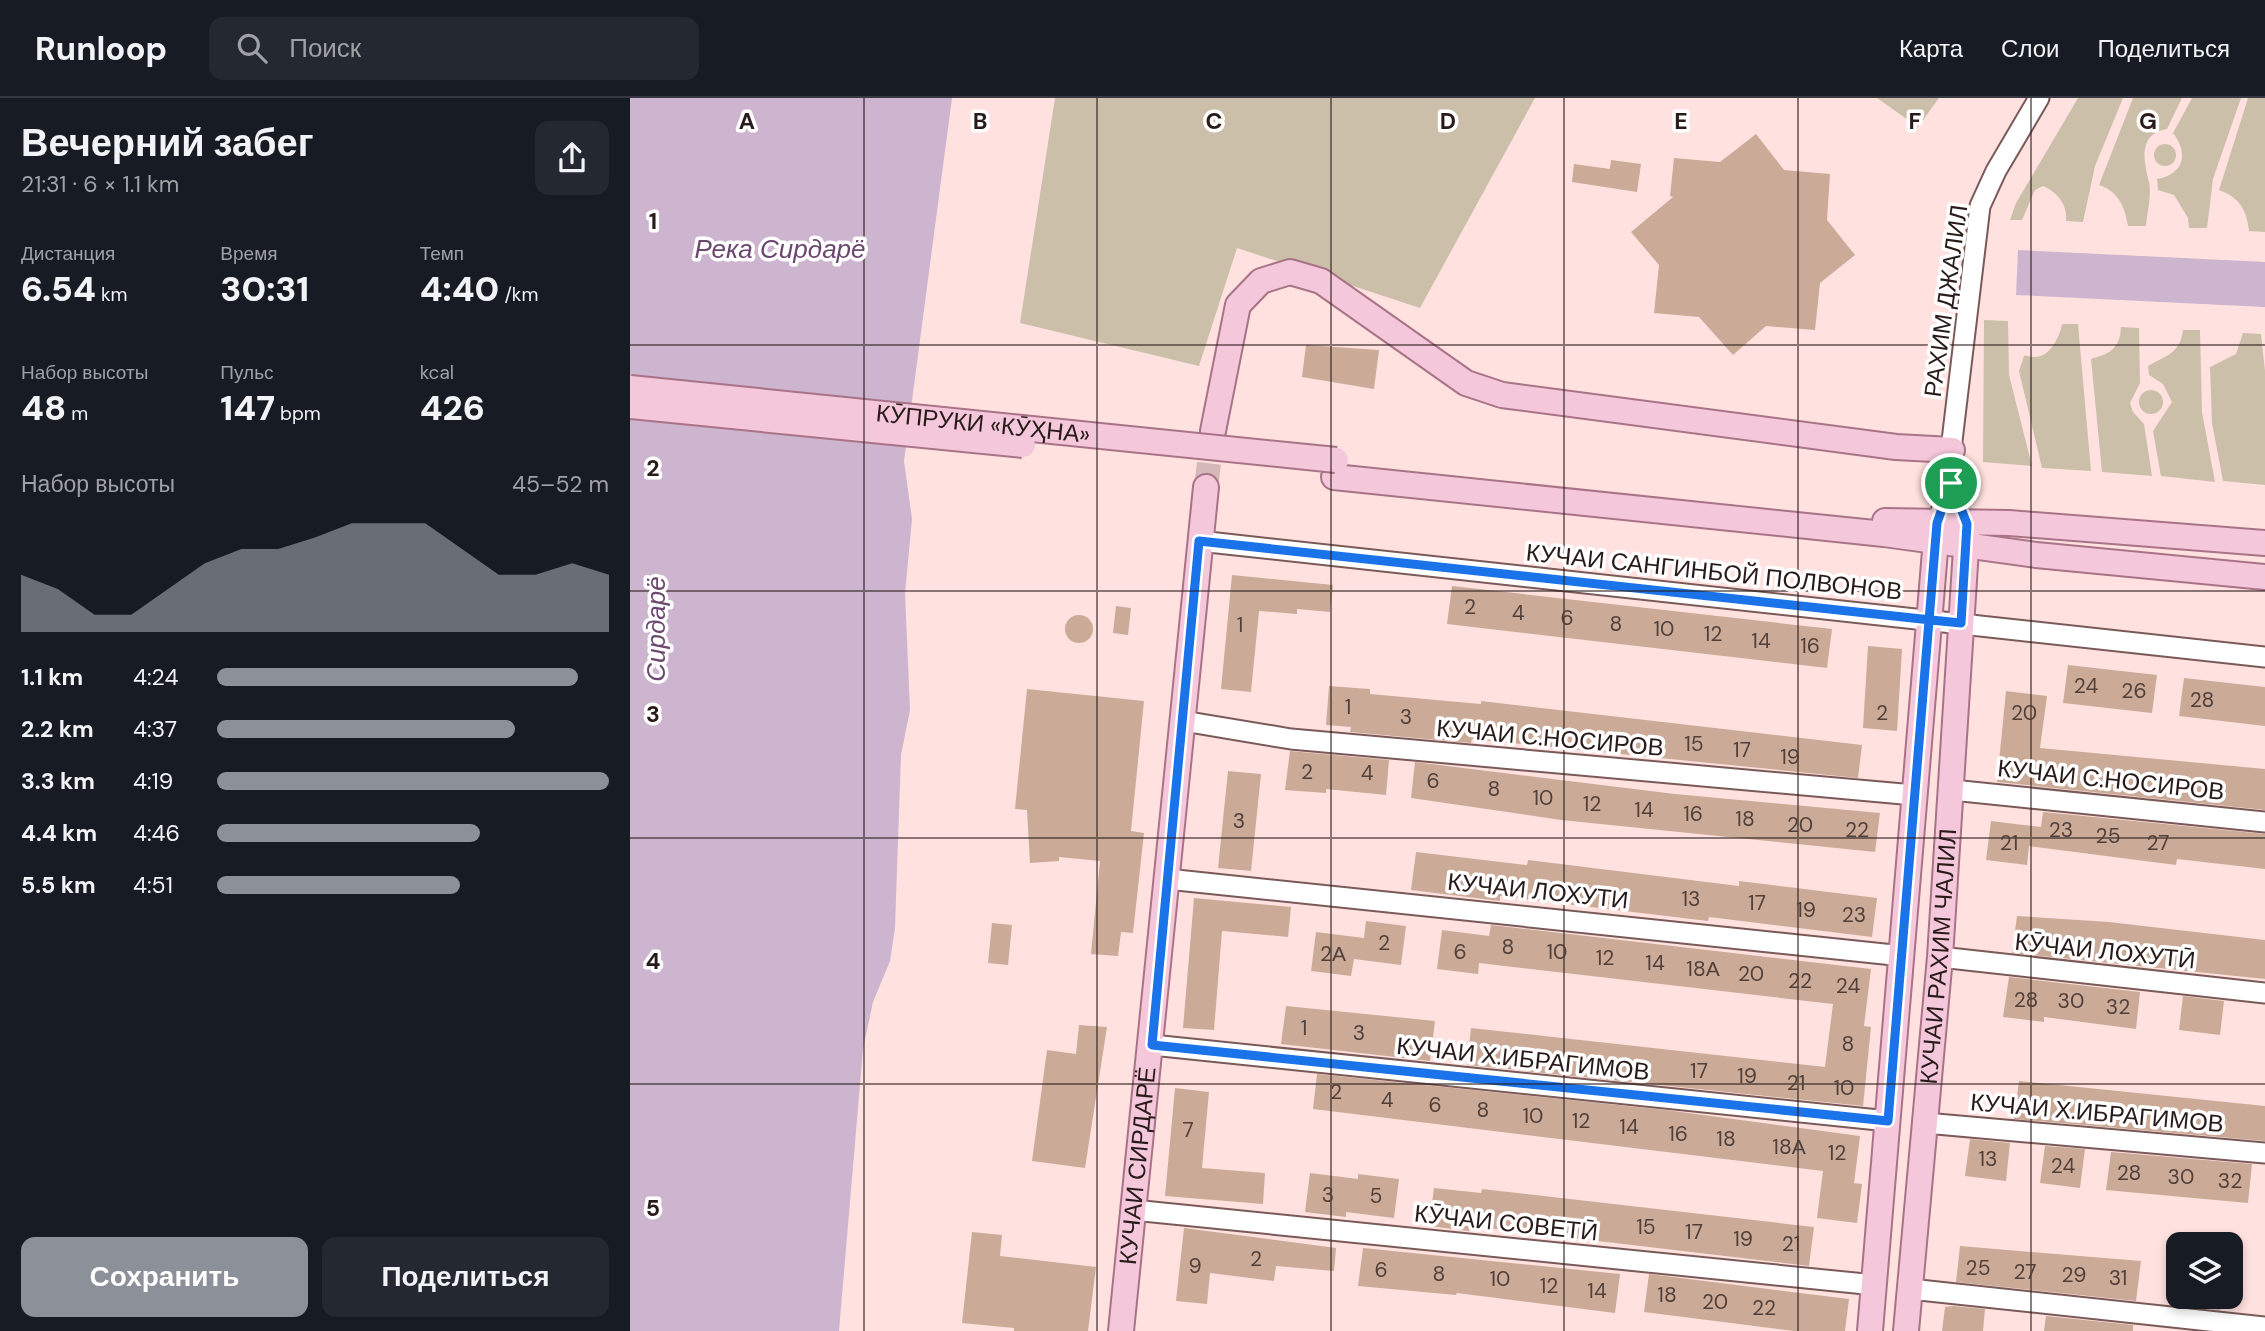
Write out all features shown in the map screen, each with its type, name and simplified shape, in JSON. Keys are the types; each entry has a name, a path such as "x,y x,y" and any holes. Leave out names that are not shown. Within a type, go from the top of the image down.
{"main road":[{"path":"1213,431 1238,305 1261,281 1290,272 1321,281 1466,383 1502,395 1896,447 1952,450"},
{"name":"КӮПРУКИ «КӮҲНА»","path":"630,388 1335,468"},
{"name":"КӮПРУКИ «КӮҲНА»","path":"630,406 1335,468"},
{"path":"1335,468 1874,520 1937,533 2265,577"},
{"name":"КУЧАИ СИРДАРЁ","path":"1121,1331 1152,1045 1206,487"},
{"path":"1967,535 2009,523 2265,543"},
{"name":"КУЧАИ РАХИМ ЧАЛИЛ","path":"1870,1331 1937,533"},
{"name":"КУЧАИ РАХИМ ЧАЛИЛ","path":"1906,1331 1940,957 1967,535"}],"street":[{"name":"РАХИМ ДЖАЛИЛ","path":"1951,483 1973,241 1980,206 1996,171 2039,98"},
{"path":"1937,533 1951,483"},
{"path":"1951,483 1967,535"},
{"name":"КУЧАИ САНГИНБОЙ ПОЛВОНОВ","path":"1199,541 2265,657"},
{"name":"КУЧАИ С.НОСИРОВ","path":"1183,721 1291,739 1914,795"},
{"name":"КУЧАИ С.НОСИРОВ","path":"1952,790 2265,822"},
{"name":"КУЧАИ ЛОХУТИ","path":"1167,879 1903,956"},
{"name":"КӮЧАИ ЛОХУТӢ","path":"1940,957 2265,993"},
{"name":"КУЧАИ Х.ИБРАГИМОВ","path":"1152,1045 1888,1121"},
{"name":"КУЧАИ Х.ИБРАГИМОВ","path":"1925,1123 2265,1153"},
{"name":"КӮЧАИ СОВЕТӢ","path":"1133,1210 1875,1285"},
{"path":"1910,1289 2265,1327"}],"shaded area":[{"path":"1055,98 1535,98 1420,308 1237,248 1199,366 1020,323"},
{"path":"1877,98 1939,98 1918,127"},
{"path":"2078,98 2123,98 2095,166 2083,222 2066,221 2060,200 2043,186 2035,190 2022,220 2010,220 2016,203"},
{"path":"2133,98 2182,98 2167,129 2157,132 2147,142 2145,166 2150,192 2146,226 2128,226 2120,201 2111,191 2099,185"},
{"path":"2192,98 2241,98 2213,179 2207,228 2189,228 2188,218 2174,195 2158,190 2157,179 2173,173 2181,162 2181,148 2173,133"},
{"path":"2248,98 2265,98 2265,232 2249,231 2241,205 2232,196 2219,190"},
{"path":"2165,144 2173,147 2176,155 2173,163 2165,166 2157,163 2154,155 2157,147"},
{"path":"1984,320 2008,321 2009,375 2032,466 1983,462"},
{"path":"2062,324 2078,324 2091,471 2042,468 2019,371 2024,356 2040,356 2049,350"},
{"path":"2121,327 2139,328 2140,383 2130,403 2133,412 2144,424 2152,476 2102,472 2091,359 2112,350 2118,341"},
{"path":"2183,330 2200,330 2202,412 2215,482 2161,476 2153,431 2172,402 2163,384 2149,375 2148,366 2175,349"},
{"path":"2243,333 2261,334 2265,371 2265,485 2223,481 2212,423 2210,367 2236,354"},
{"path":"2151,390 2159,394 2163,402 2159,410 2151,414 2143,410 2139,402 2143,394"}],"water":[{"name":"Река Сирдарё","path":"630,98 952,98 904,461 912,519 905,593 910,710 901,755 895,928 890,961 873,1002 863,1049 839,1331 630,1331"},
{"path":"2018,250 2265,262 2265,307 2016,295"}],"building":[{"path":"1756,134 1784,170 1830,174 1827,220 1855,255 1820,283 1815,330 1766,326 1733,355 1699,317 1654,313 1659,265 1631,232 1673,197 1670,196 1674,158 1720,162"},
{"path":"1611,160 1641,164 1637,192 1572,182 1574,164 1610,169"},
{"path":"1306,345 1379,350 1374,389 1302,377"},
{"path":"1232,575 1333,585 1330,612 1297,609 1297,614 1259,611 1251,692 1221,689"},
{"path":"1452,586 1832,629 1827,668 1447,624"},
{"path":"1116,606 1131,608 1128,635 1113,633"},
{"path":"1079,615 1089,619 1093,629 1089,639 1079,643 1069,639 1065,629 1069,619"},
{"path":"1868,646 1902,649 1897,731 1863,728"},
{"path":"2068,665 2157,675 2152,713 2063,703"},
{"path":"2184,678 2265,687 2265,726 2179,716"},
{"path":"1329,686 1370,689 1370,694 1481,704 1481,701 1862,745 1858,778 1472,739 1471,743 1350,732 1351,727 1326,725"},
{"path":"1027,689 1144,701 1131,831 1144,833 1133,933 1121,932 1118,956 1091,954 1100,861 1059,857 1059,861 1030,863 1027,810 1015,809"},
{"path":"2006,691 2047,696 2040,748 2265,769 2265,810 1997,782"},
{"path":"1290,751 1389,760 1386,795 1326,789 1326,793 1285,790"},
{"path":"1415,762 1675,794 1880,813 1875,852 1561,820 1411,798"},
{"path":"1228,771 1261,774 1251,871 1218,868"},
{"path":"2043,812 2265,834 2265,869 2177,859 2176,865 2029,846 2027,865 1986,860 1991,821 2041,827"},
{"path":"1416,852 1527,865 1528,860 1739,886 1739,881 1877,898 1872,937 1709,917 1708,921 1500,896 1500,901 1411,890"},
{"path":"1194,898 1291,907 1288,937 1222,931 1214,1030 1183,1028"},
{"path":"2017,916 2109,922 2265,940 2265,979 2012,953"},
{"path":"1366,921 1406,926 1401,965 1354,959 1351,976 1311,971 1316,932 1364,938"},
{"path":"992,923 1012,925 1008,965 988,963"},
{"path":"1491,925 1871,969 1864,1026 1871,1027 1863,1106 1467,1065 1471,1028 1825,1067 1833,1004 1479,963 1478,974 1437,969 1442,930 1489,936"},
{"path":"2009,977 2140,992 2136,1029 2044,1017 2044,1022 2003,1017"},
{"path":"2183,996 2224,1001 2220,1035 2179,1030"},
{"path":"1286,1006 1435,1021 1430,1061 1281,1044"},
{"path":"1079,1025 1107,1027 1085,1168 1032,1161 1047,1050 1076,1054"},
{"path":"1317,1074 1666,1110 1860,1136 1854,1183 1862,1184 1857,1223 1817,1218 1823,1171 1313,1109"},
{"path":"2019,1081 2265,1106 2265,1141 2014,1119"},
{"path":"1175,1088 1209,1092 1202,1168 1265,1173 1263,1204 1165,1196"},
{"path":"1970,1139 2010,1143 2006,1181 1965,1176"},
{"path":"2045,1146 2085,1149 2080,1188 2040,1183"},
{"path":"2111,1152 2252,1164 2248,1203 2106,1190"},
{"path":"1310,1173 1358,1179 1358,1174 1399,1179 1394,1218 1346,1212 1346,1217 1305,1212"},
{"path":"1434,1188 1481,1193 1482,1189 1814,1227 1809,1266 1470,1226 1469,1231 1429,1226"},
{"path":"1184,1228 1336,1248 1334,1271 1276,1266 1274,1281 1210,1273 1207,1304 1176,1301"},
{"path":"972,1232 1002,1235 1000,1256 1096,1267 1088,1331 1014,1331 1014,1328 962,1323"},
{"path":"1960,1246 2141,1261 2136,1301 1956,1282"},
{"path":"1363,1248 1620,1274 1615,1313 1457,1293 1358,1286"},
{"path":"1649,1274 1849,1299 1845,1331 1794,1331 1644,1312"},
{"path":"1945,1307 1985,1309 1983,1331 1942,1331"},
{"path":"2046,1316 2133,1325 2133,1331 2044,1331"}],"tunnel":[{"path":"1206,487 1213,431"}],"route":[{"path":"1951,483 1937,523 1931,620 1888,1121 1152,1045 1199,541 1931,620 1961,623 1967,524 1951,483"}],"water label":[{"name":"Сирдарё","path":"656,629"}]}
